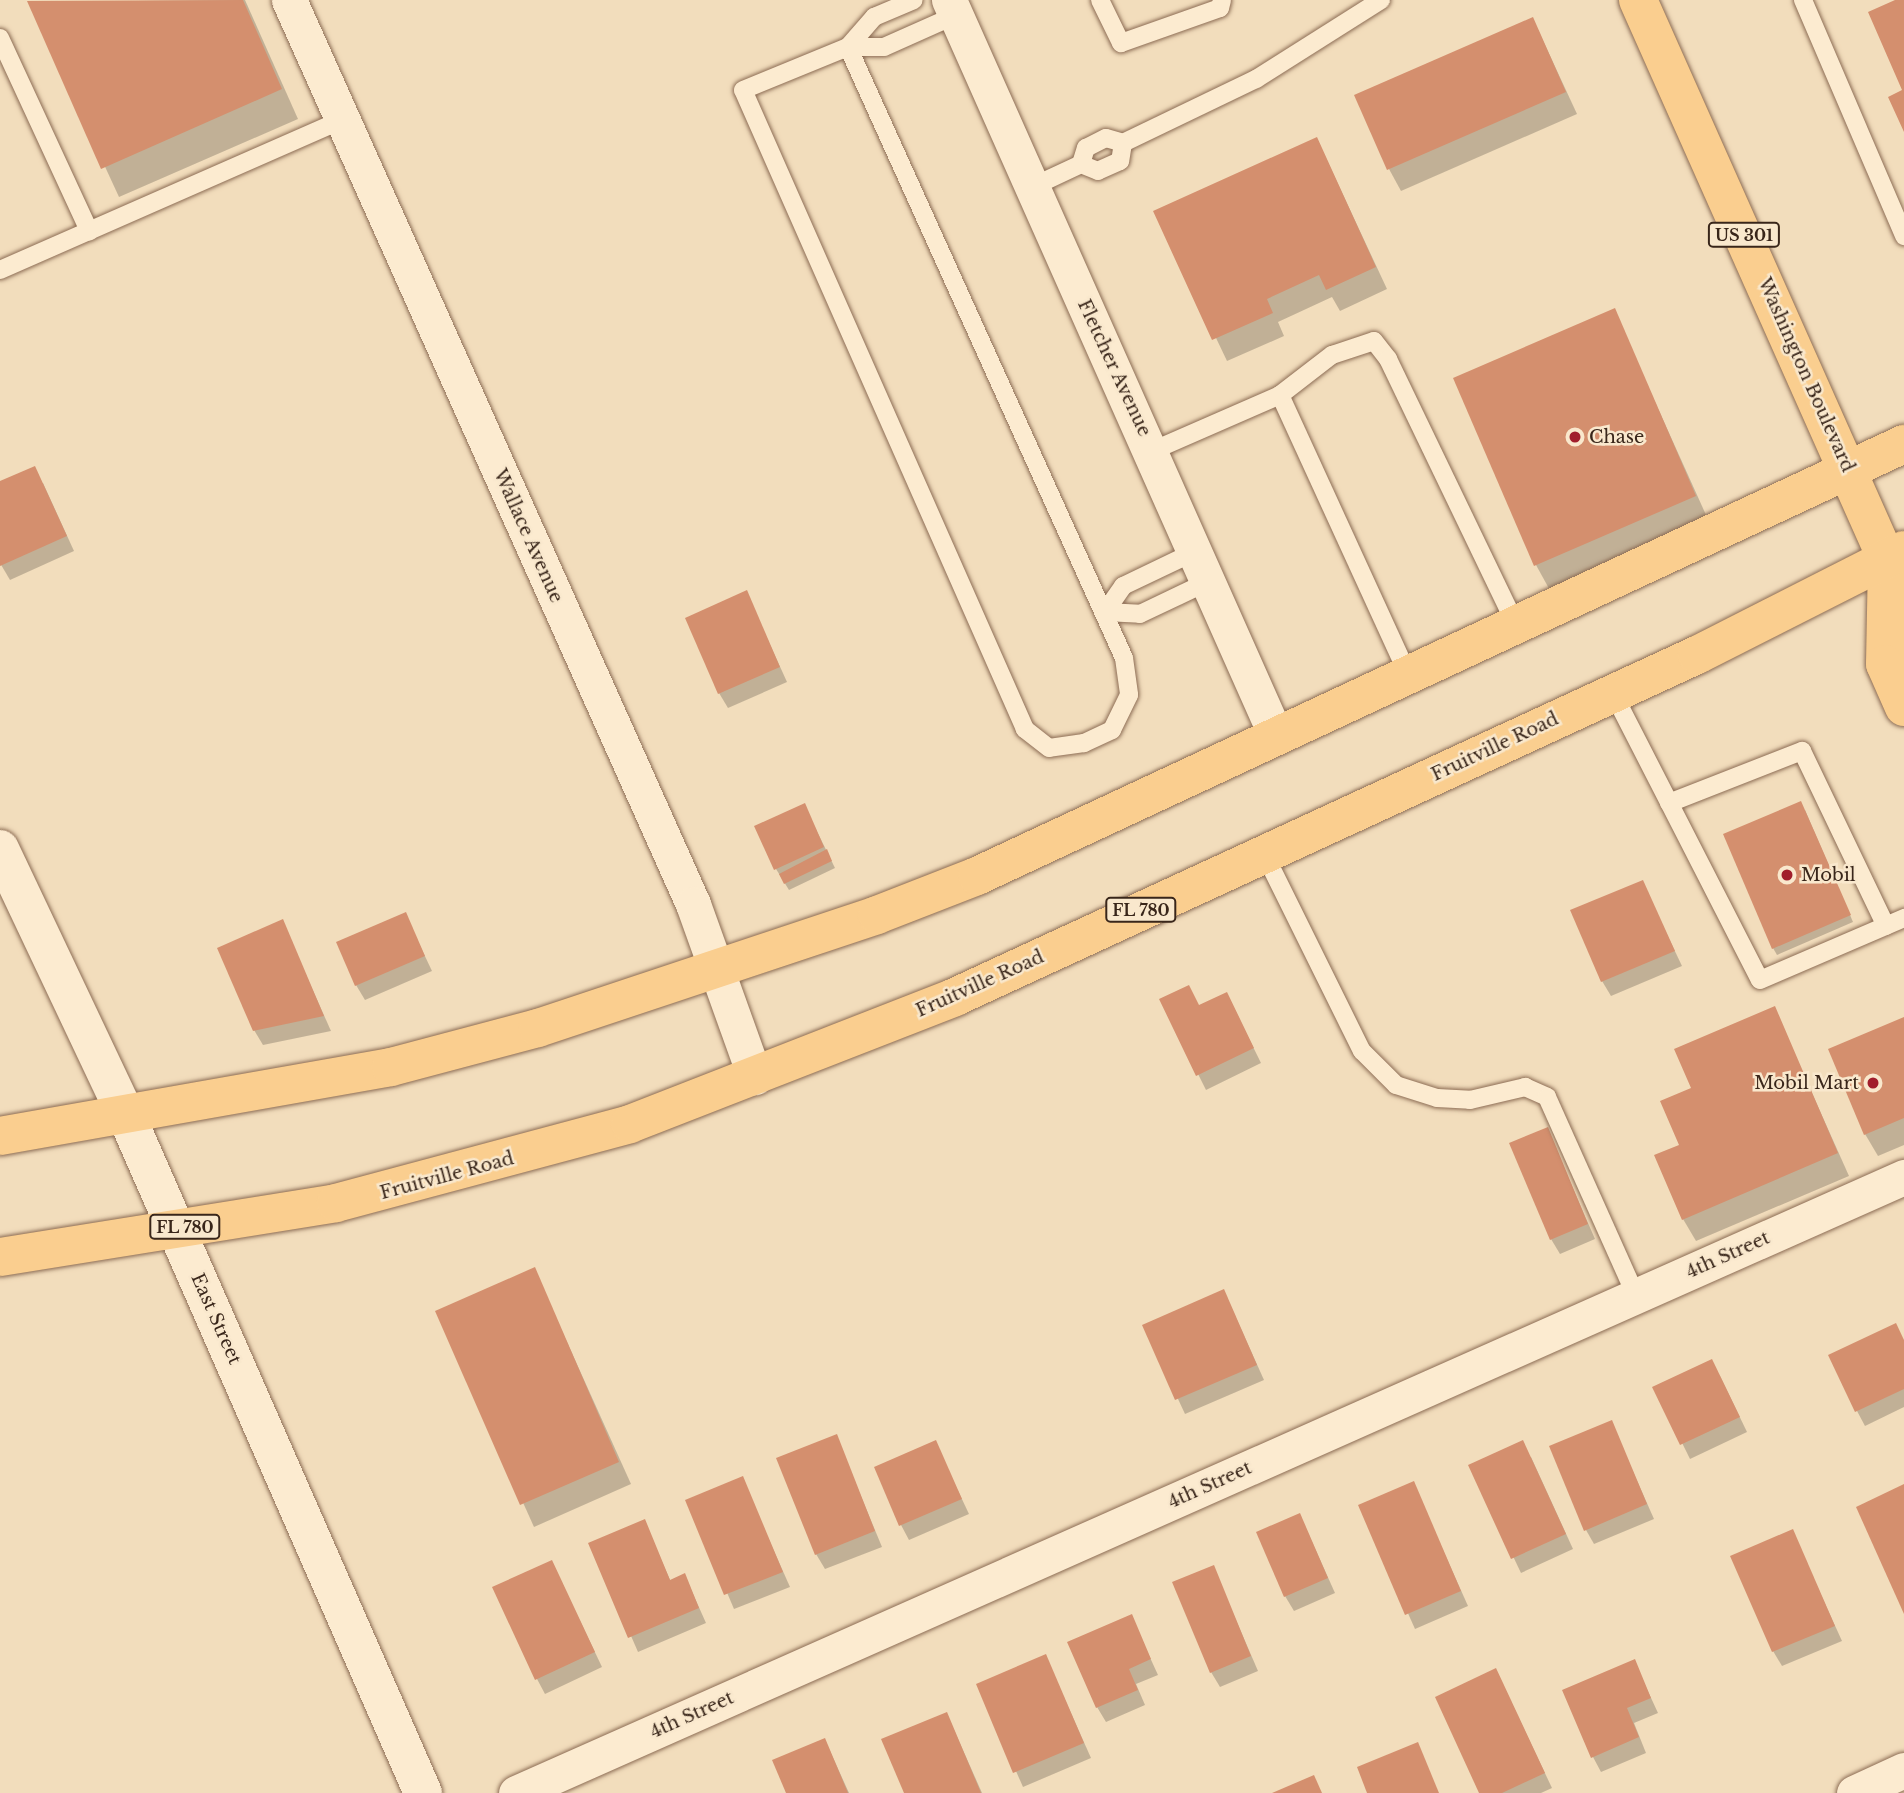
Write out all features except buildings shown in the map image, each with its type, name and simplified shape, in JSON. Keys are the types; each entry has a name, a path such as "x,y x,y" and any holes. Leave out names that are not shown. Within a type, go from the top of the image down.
{"main road":[{"name":"Washington Boulevard","path":"1638,0 1849,471 1898,562 1885,664 1904,707"},
{"path":"0,1136 391,1067 716,972 977,876 1517,627 1904,444"},
{"name":"Fruitville Road","path":"0,1257 176,1229 429,1182 630,1124 955,997 1898,562"}],"street":[{"name":"Wallace Avenue","path":"289,0 693,904 755,1077"},
{"name":"Fletcher Avenue","path":"953,8 1152,451 1276,736"},
{"name":"East Street","path":"0,849 126,1115 423,1793"},
{"name":"4th Street","path":"516,1793 1904,1177"},
{"path":"1854,1793 1904,1770"}],"lane":[{"path":"848,47 874,17 914,0"},
{"path":"1100,0 1121,43 1220,8 1222,0"},
{"path":"1032,187 1081,164 1086,148 1106,138 1123,143 1256,79 1347,16 1381,0"},
{"path":"1803,0 1904,236"},
{"path":"848,47 1124,658 1129,695 1112,730 1084,743 1049,748 1026,729 743,90 848,47 884,47 953,8"},
{"path":"1,41 89,231"},
{"path":"0,270 341,120"},
{"path":"1081,164 1098,172 1119,161 1123,143"},
{"path":"1152,451 1280,396 1332,355 1367,341 1380,344 1517,627"},
{"path":"1280,396 1409,677"},
{"path":"1105,612 1123,586 1201,567"},
{"path":"1105,612 1140,614 1201,567"},
{"path":"1613,693 1760,980 1904,918"},
{"path":"1669,803 1802,751 1885,926"},
{"path":"1264,853 1362,1051 1396,1085 1437,1098 1470,1100 1525,1087 1547,1097 1636,1296"}],"place":[{"name":"Chase","path":"1575,437"},
{"name":"Mobil","path":"1787,875"},
{"name":"Mobil Mart","path":"1873,1083"}]}
